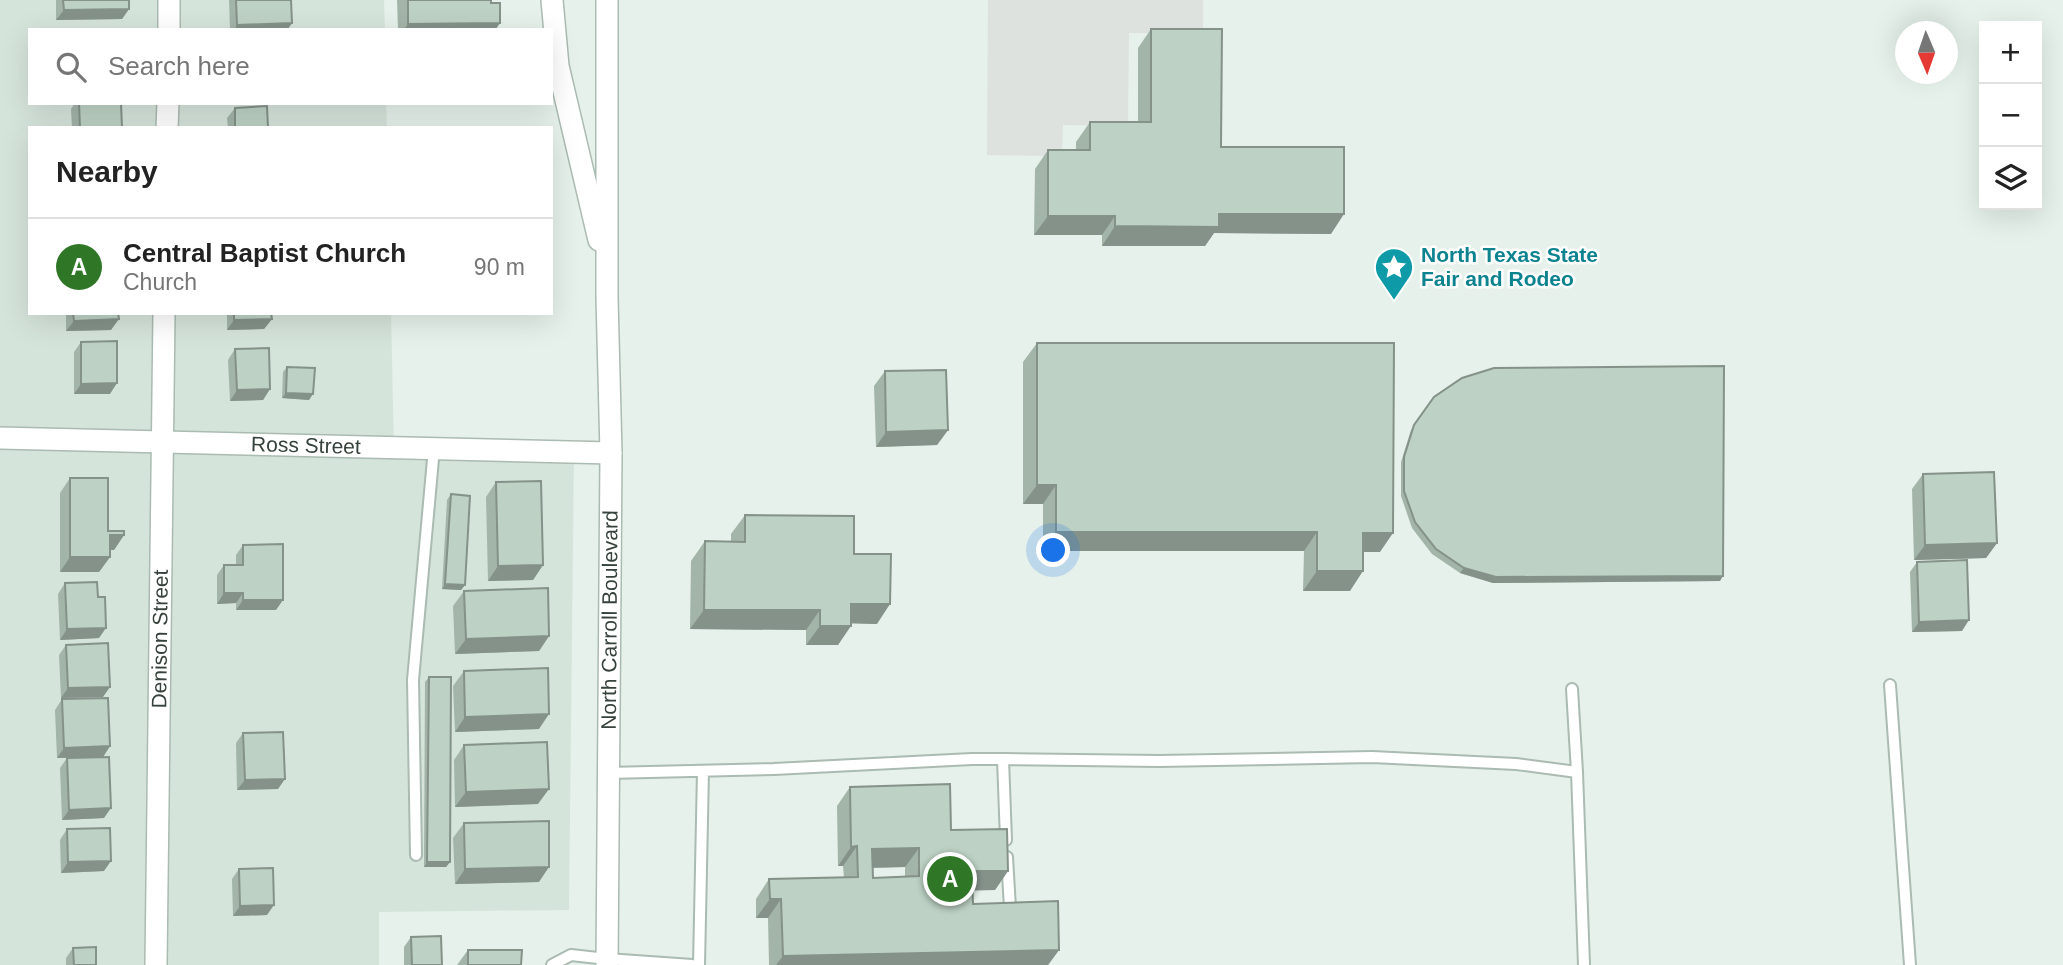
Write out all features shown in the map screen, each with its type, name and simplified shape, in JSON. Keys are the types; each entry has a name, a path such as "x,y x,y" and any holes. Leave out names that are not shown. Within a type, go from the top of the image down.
{"street":[{"path":"169,0 169,28"},
{"name":"North Carroll Boulevard","path":"552,0 558,66 608,276"},
{"name":"North Carroll Boulevard","path":"607,0 611,453 607,962"},
{"path":"167,126 168,105"},
{"name":"Denison Street","path":"156,965 164,315"},
{"name":"Ross Street","path":"0,438 611,453"}],"lane":[{"path":"416,855 413,680 434,448"},
{"path":"1890,685 1910,965"},
{"path":"1572,688 1584,965"},
{"path":"608,774 1003,759 1159,761 1372,757 1516,764 1577,772"},
{"path":"1003,759 1010,908"},
{"path":"699,965 703,771"},
{"path":"552,965 572,955 607,962 692,965"}],"shaded area":[{"path":"0,0 384,0 385,28 28,28 28,105 386,105 387,126 28,126 28,315 391,315 394,447 574,454 569,910 379,912 379,965 0,965"},
{"path":"988,0 1203,0 1203,33 1129,33 1128,126 1063,125 1062,156 987,155"}],"building":[{"path":"63,0 129,0 129,9 64,10"},
{"path":"236,0 291,0 292,23 237,25"},
{"path":"408,0 491,0 491,3 500,3 500,23 408,24"},
{"path":"1151,29 1222,29 1221,147 1344,147 1344,214 1219,214 1219,227 1115,226 1115,216 1048,216 1048,150 1090,150 1090,122 1151,122"},
{"path":"79,105 121,105 122,126 80,126"},
{"path":"267,106 268,126 235,126 235,108"},
{"path":"73,315 118,315 119,319 74,321"},
{"path":"234,315 271,315 272,319 234,320"},
{"path":"117,341 117,383 81,384 81,342"},
{"path":"1037,343 1394,343 1393,533 1363,533 1363,571 1317,571 1317,532 1056,532 1056,485 1037,485"},
{"path":"269,348 270,389 237,390 235,349"},
{"path":"1724,366 1723,576 1496,577 1464,568 1436,549 1415,522 1404,491 1404,457 1414,425 1434,397 1462,378 1494,368"},
{"path":"287,367 315,368 313,394 286,393"},
{"path":"946,370 948,430 886,432 885,371"},
{"path":"1994,472 1997,543 1925,545 1923,474"},
{"path":"70,478 108,478 108,531 124,531 124,535 110,535 110,557 70,557"},
{"path":"541,481 543,565 498,566 496,482"},
{"path":"451,494 470,496 465,585 445,584"},
{"path":"745,515 854,516 854,554 891,554 890,604 851,604 851,626 820,626 820,610 704,610 705,541 745,542"},
{"path":"283,544 283,600 243,600 243,593 224,593 224,565 243,565 243,545"},
{"path":"1967,560 1969,620 1919,622 1917,562"},
{"path":"97,582 98,597 105,597 106,628 67,629 65,583"},
{"path":"548,588 549,636 466,639 464,591"},
{"path":"108,643 110,687 68,688 66,645"},
{"path":"548,668 549,714 465,717 464,671"},
{"path":"429,677 451,677 450,862 427,862"},
{"path":"108,698 110,746 64,748 62,699"},
{"path":"283,732 285,779 245,780 243,733"},
{"path":"547,742 549,789 466,792 464,745"},
{"path":"109,757 111,808 69,810 67,758"},
{"path":"950,784 951,830 1007,829 1008,871 972,871 973,904 1058,901 1059,950 783,956 781,899 770,899 769,879 858,877 857,846 851,847 850,787","holes":["919,848 919,876 873,878 872,849"]},
{"path":"549,821 549,867 465,869 464,823"},
{"path":"110,828 111,861 68,862 67,829"},
{"path":"273,868 274,905 240,906 239,869"},
{"path":"441,936 442,965 412,965 411,937"},
{"path":"96,947 96,965 74,965 73,948"},
{"path":"468,950 522,950 521,965 468,965"}],"place":[{"name":"North Texas State Fair and Rodeo","path":"1394,301"},
{"name":"Central Baptist Church","path":"950,879"}]}
